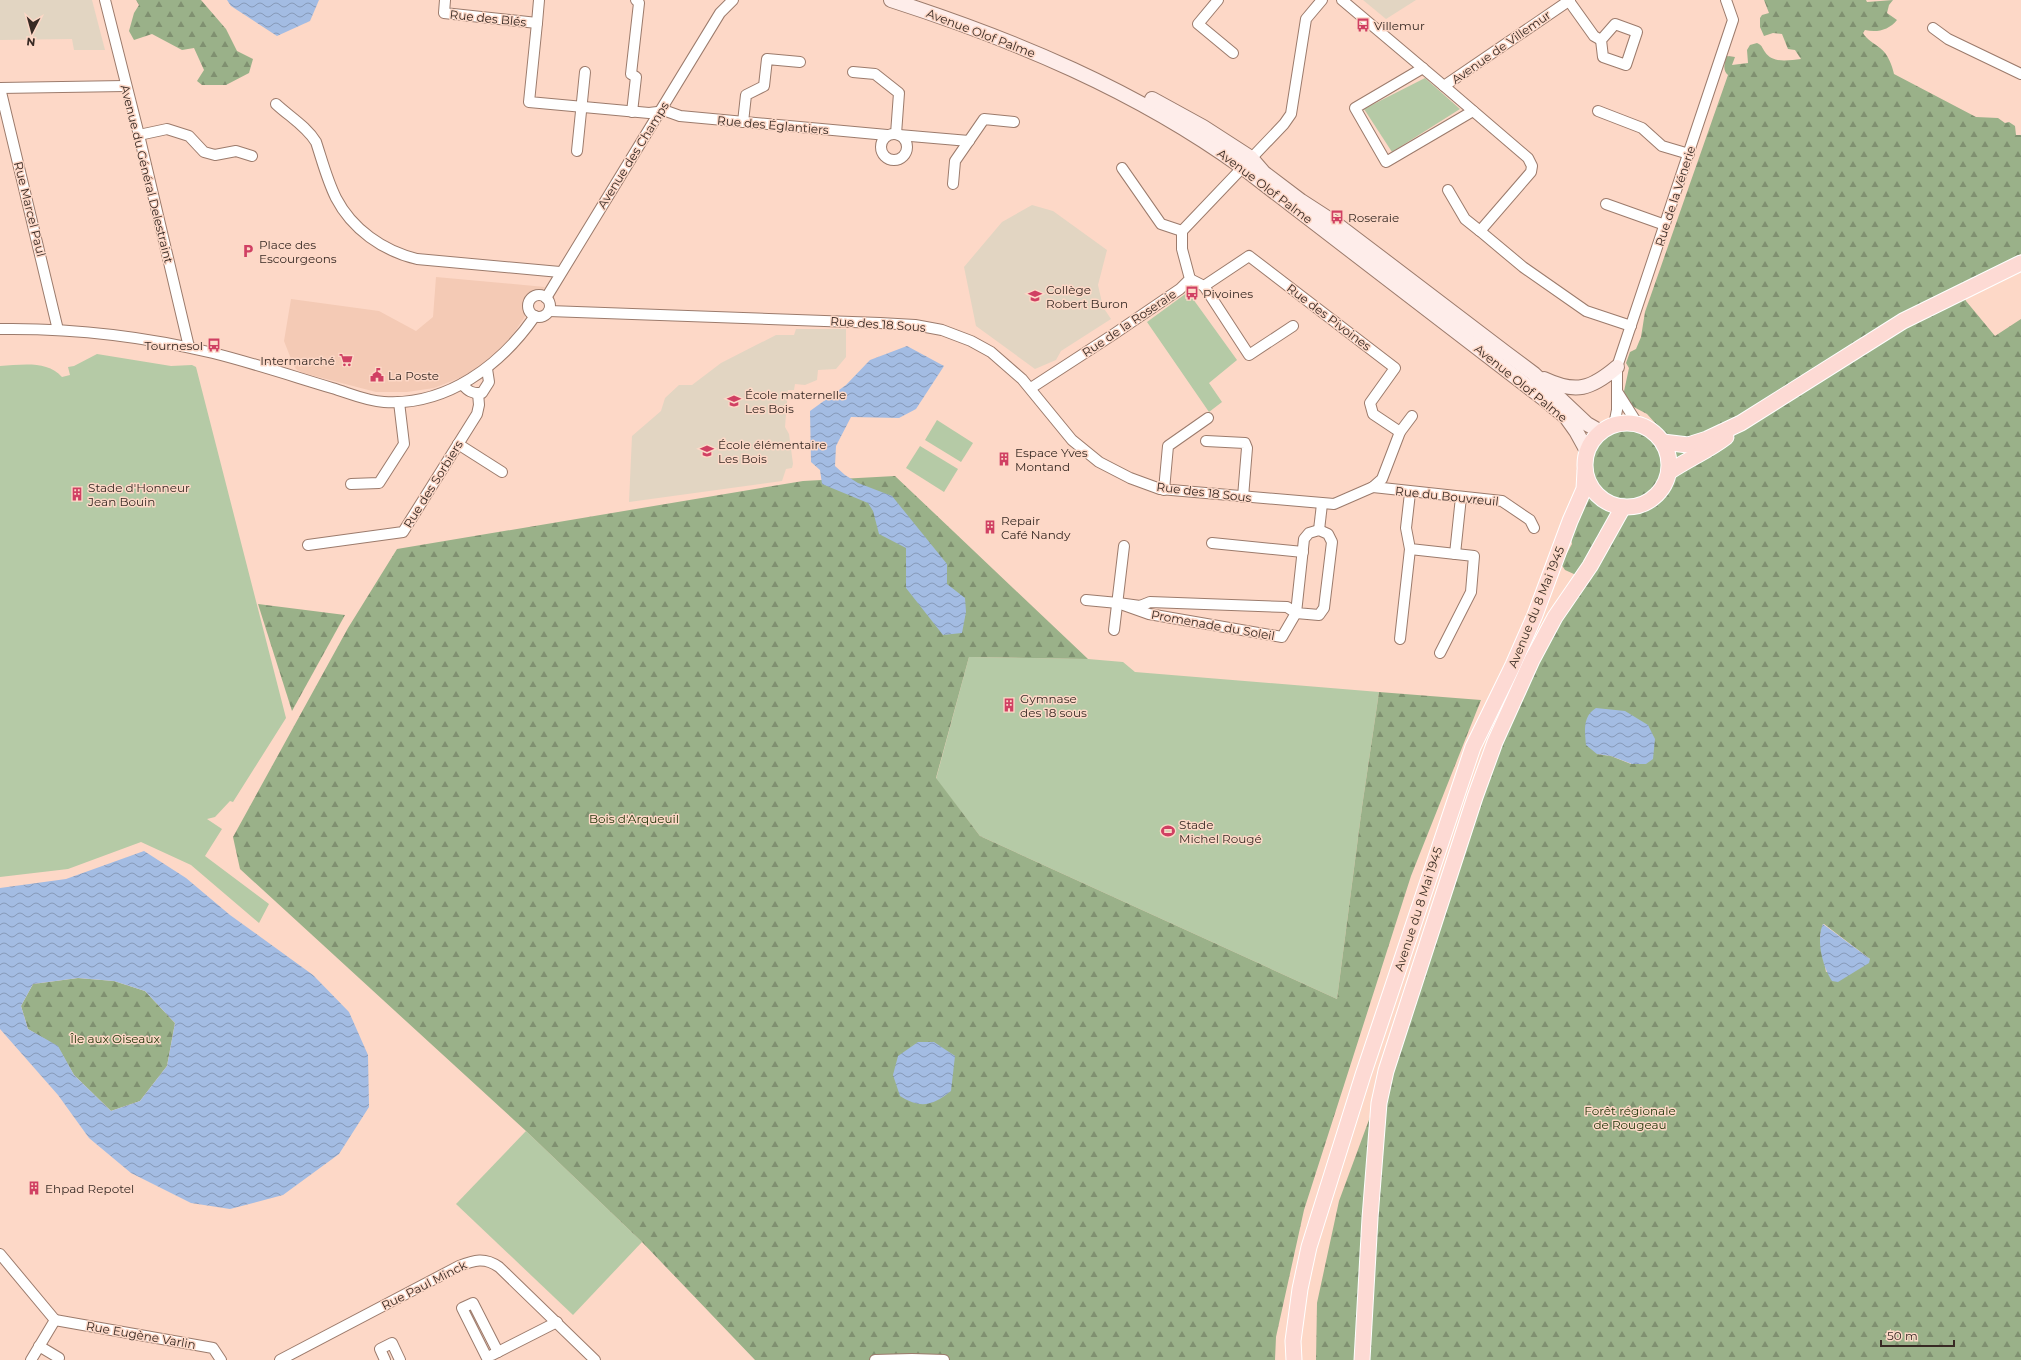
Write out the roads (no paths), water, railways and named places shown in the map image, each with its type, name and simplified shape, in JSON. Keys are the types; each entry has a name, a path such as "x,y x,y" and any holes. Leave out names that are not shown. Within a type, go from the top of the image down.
{"main road":[{"name":"Avenue Olof Palme","path":"891,0 994,36 1078,72 1139,102 1246,162 1264,173 1335,224 1534,374 1587,424 1607,428"},
{"name":"Avenue Olof Palme","path":"922,0 992,25 1080,62 1175,111 1246,162 1257,180 1566,417 1587,451"},
{"path":"1663,442 1688,445 1707,439 1741,423 1903,321 2021,263"},
{"path":"1534,374 1559,386 1571,389 1592,385 1617,367"},
{"path":"1637,423 1656,433 1663,442 1668,453 1669,472 1664,486 1657,496 1638,506 1623,508 1610,504 1598,496 1590,485 1585,471 1587,451 1594,438 1607,428 1637,423"},
{"path":"1669,472 1683,463 1710,450 1741,423"},
{"name":"Avenue du 8 Mai 1945","path":"1294,1360 1293,1341 1300,1289 1309,1247 1387,1001 1472,747 1507,677 1535,615 1570,521 1584,489 1585,471"},
{"path":"1362,1360 1370,1218 1379,1110 1386,1071 1475,798 1495,742 1532,660 1548,629 1590,566 1623,508"}],"street":[{"name":"Avenue du Général Delestraint","path":"105,0 125,86 139,135 189,348"},
{"name":"Rue des Blés","path":"445,0 444,13 538,23 529,102"},
{"path":"538,23 540,0"},
{"path":"632,112 636,77 631,74 638,2 636,0"},
{"name":"Avenue des Champs","path":"720,13 722,0"},
{"name":"Avenue des Champs","path":"546,298 560,272 720,13 733,0"},
{"path":"1218,0 1198,24 1233,53"},
{"path":"1293,326 1249,355 1204,286 1190,279 1182,249 1182,231 1246,162 1284,124 1291,114 1306,20 1322,0"},
{"name":"Avenue de Villemur","path":"1342,0 1444,86 1567,1"},
{"name":"Rue de la Vénerie","path":"1607,428 1617,410 1617,367 1733,20 1726,0"},
{"path":"1567,1 1594,36 1601,40"},
{"path":"1933,28 1948,39 2021,74"},
{"path":"743,122 746,95 764,86 767,59 800,62"},
{"path":"1423,68 1355,108 1386,162 1473,111"},
{"path":"577,151 585,72"},
{"path":"853,72 875,74 899,93 894,135"},
{"path":"0,88 125,86"},
{"path":"1444,86 1528,158 1532,166 1531,172 1480,231"},
{"name":"Rue Marcel Paul","path":"0,88 58,330"},
{"name":"Rue des Églantiers","path":"529,102 649,113 666,110 680,116 969,141"},
{"path":"276,104 311,134 316,142 335,196 341,207 355,224 374,241 399,253 417,259 560,272"},
{"path":"1598,110 1642,128 1662,146 1689,154"},
{"path":"953,184 955,161 984,119 1014,122"},
{"path":"139,135 167,129 189,136 204,152 215,155 236,151 252,156"},
{"path":"1122,168 1161,224 1182,231"},
{"path":"1448,190 1465,219 1523,268 1586,311 1631,326"},
{"path":"1606,204 1665,225"},
{"name":"Rue des Pivoines","path":"1204,286 1249,256 1396,368 1370,403 1373,414 1400,432"},
{"name":"Rue de la Roseraie","path":"1032,388 1180,289 1190,279"},
{"path":"539,296 546,298 550,305 549,311 543,316 535,316 529,310 530,301 539,296"},
{"name":"Rue des 18 Sous","path":"549,311 865,322 925,327 954,334 991,352 1032,388 1072,440 1099,462 1130,478 1164,490 1334,504 1373,487 1382,479 1400,432 1412,416"},
{"path":"0,329 58,330 120,336 189,348 214,353 371,400 399,402 422,398 462,384 487,369 511,347 535,316"},
{"path":"462,384 468,391 482,393 489,382 487,369"},
{"name":"Rue des Sorbiers","path":"308,545 403,532 477,414 479,405 478,393"},
{"path":"1618,393 1637,423"},
{"path":"351,484 379,483 404,444 399,402"},
{"path":"1164,490 1168,446 1208,418"},
{"path":"1206,441 1245,443 1247,448 1243,497"},
{"path":"458,444 502,472"},
{"name":"Rue du Bouvreuil","path":"1373,487 1502,501 1530,520 1534,528"},
{"path":"1400,639 1410,549 1406,528 1410,492"},
{"path":"1455,554 1461,497"},
{"path":"1319,530 1322,504"},
{"name":"Promenade du Soleil","path":"1086,600 1118,603 1140,606 1150,602 1287,607 1296,613 1319,615 1324,608 1332,542 1328,534 1319,530 1309,533 1304,539 1296,613 1282,637 1149,614 1118,603"},
{"path":"1212,543 1303,552"},
{"path":"1114,630 1124,546"},
{"path":"1410,549 1474,556 1471,592 1440,653"},
{"path":"0,1254 55,1320 31,1360"},
{"name":"Rue Paul Minck","path":"280,1360 459,1266 472,1261 481,1260 492,1262 498,1267 595,1360"},
{"path":"498,1352 473,1303 462,1308 485,1359 557,1322"},
{"name":"Rue Eugène Varlin","path":"55,1320 213,1348 221,1360"},
{"path":"385,1360 380,1350 392,1343 400,1360"},
{"path":"39,1346 59,1358"},
{"path":"875,1360 944,1360"}],"water":[{"path":"227,0 319,0 310,21 277,36 231,6"},
{"path":"907,346 944,366 916,409 899,418 851,417 836,446 835,466 845,475 858,483 892,496 947,564 947,584 965,598 966,612 962,633 943,635 906,588 906,548 879,534 873,511 868,503 822,484 820,470 811,462 810,411 846,385 870,360"},
{"path":"1596,708 1625,711 1648,725 1655,739 1653,759 1646,764 1632,764 1611,756 1597,754 1586,745 1586,720"},
{"path":"144,851 186,878 230,915 313,975 349,1012 368,1055 369,1107 339,1154 283,1195 230,1209 191,1203 131,1173 89,1138 58,1095 0,1029 0,888 66,879","holes":["78,978 114,981 145,991 175,1023 167,1066 140,1101 111,1111 74,1075 58,1046 28,1029 21,1006 33,984"]},
{"path":"1823,924 1870,959 1869,963 1838,982 1832,981 1825,968 1821,952 1820,937"},
{"path":"918,1042 934,1042 955,1056 951,1091 932,1103 914,1103 900,1096 893,1075 898,1056"}],"place":[{"name":"Villemur","path":"1363,25"},
{"name":"Roseraie","path":"1337,217"},
{"name":"Place des Escourgeons","path":"248,251"},
{"name":"Pivoines","path":"1192,293"},
{"name":"Collège Robert Buron","path":"1035,296"},
{"name":"Tournesol","path":"214,345"},
{"name":"Intermarché","path":"346,360"},
{"name":"La Poste","path":"377,375"},
{"name":"École maternelle Les Bois","path":"734,401"},
{"name":"École élémentaire Les Bois","path":"707,451"},
{"name":"Espace Yves Montand","path":"1004,459"},
{"name":"Stade d'Honneur Jean Bouin","path":"77,494"},
{"name":"Repair Café Nandy","path":"990,527"},
{"name":"Gymnase des 18 sous","path":"1009,705"},
{"name":"Stade Michel Rougé","path":"1168,831"},
{"name":"Ehpad Repotel","path":"34,1188"}],"park label":[{"name":"Bois d'Arqueuil","path":"634,818"},
{"name":"Île aux Oiseaux","path":"115,1038"},
{"name":"Forêt régionale de Rougeau","path":"1630,1117"}]}
